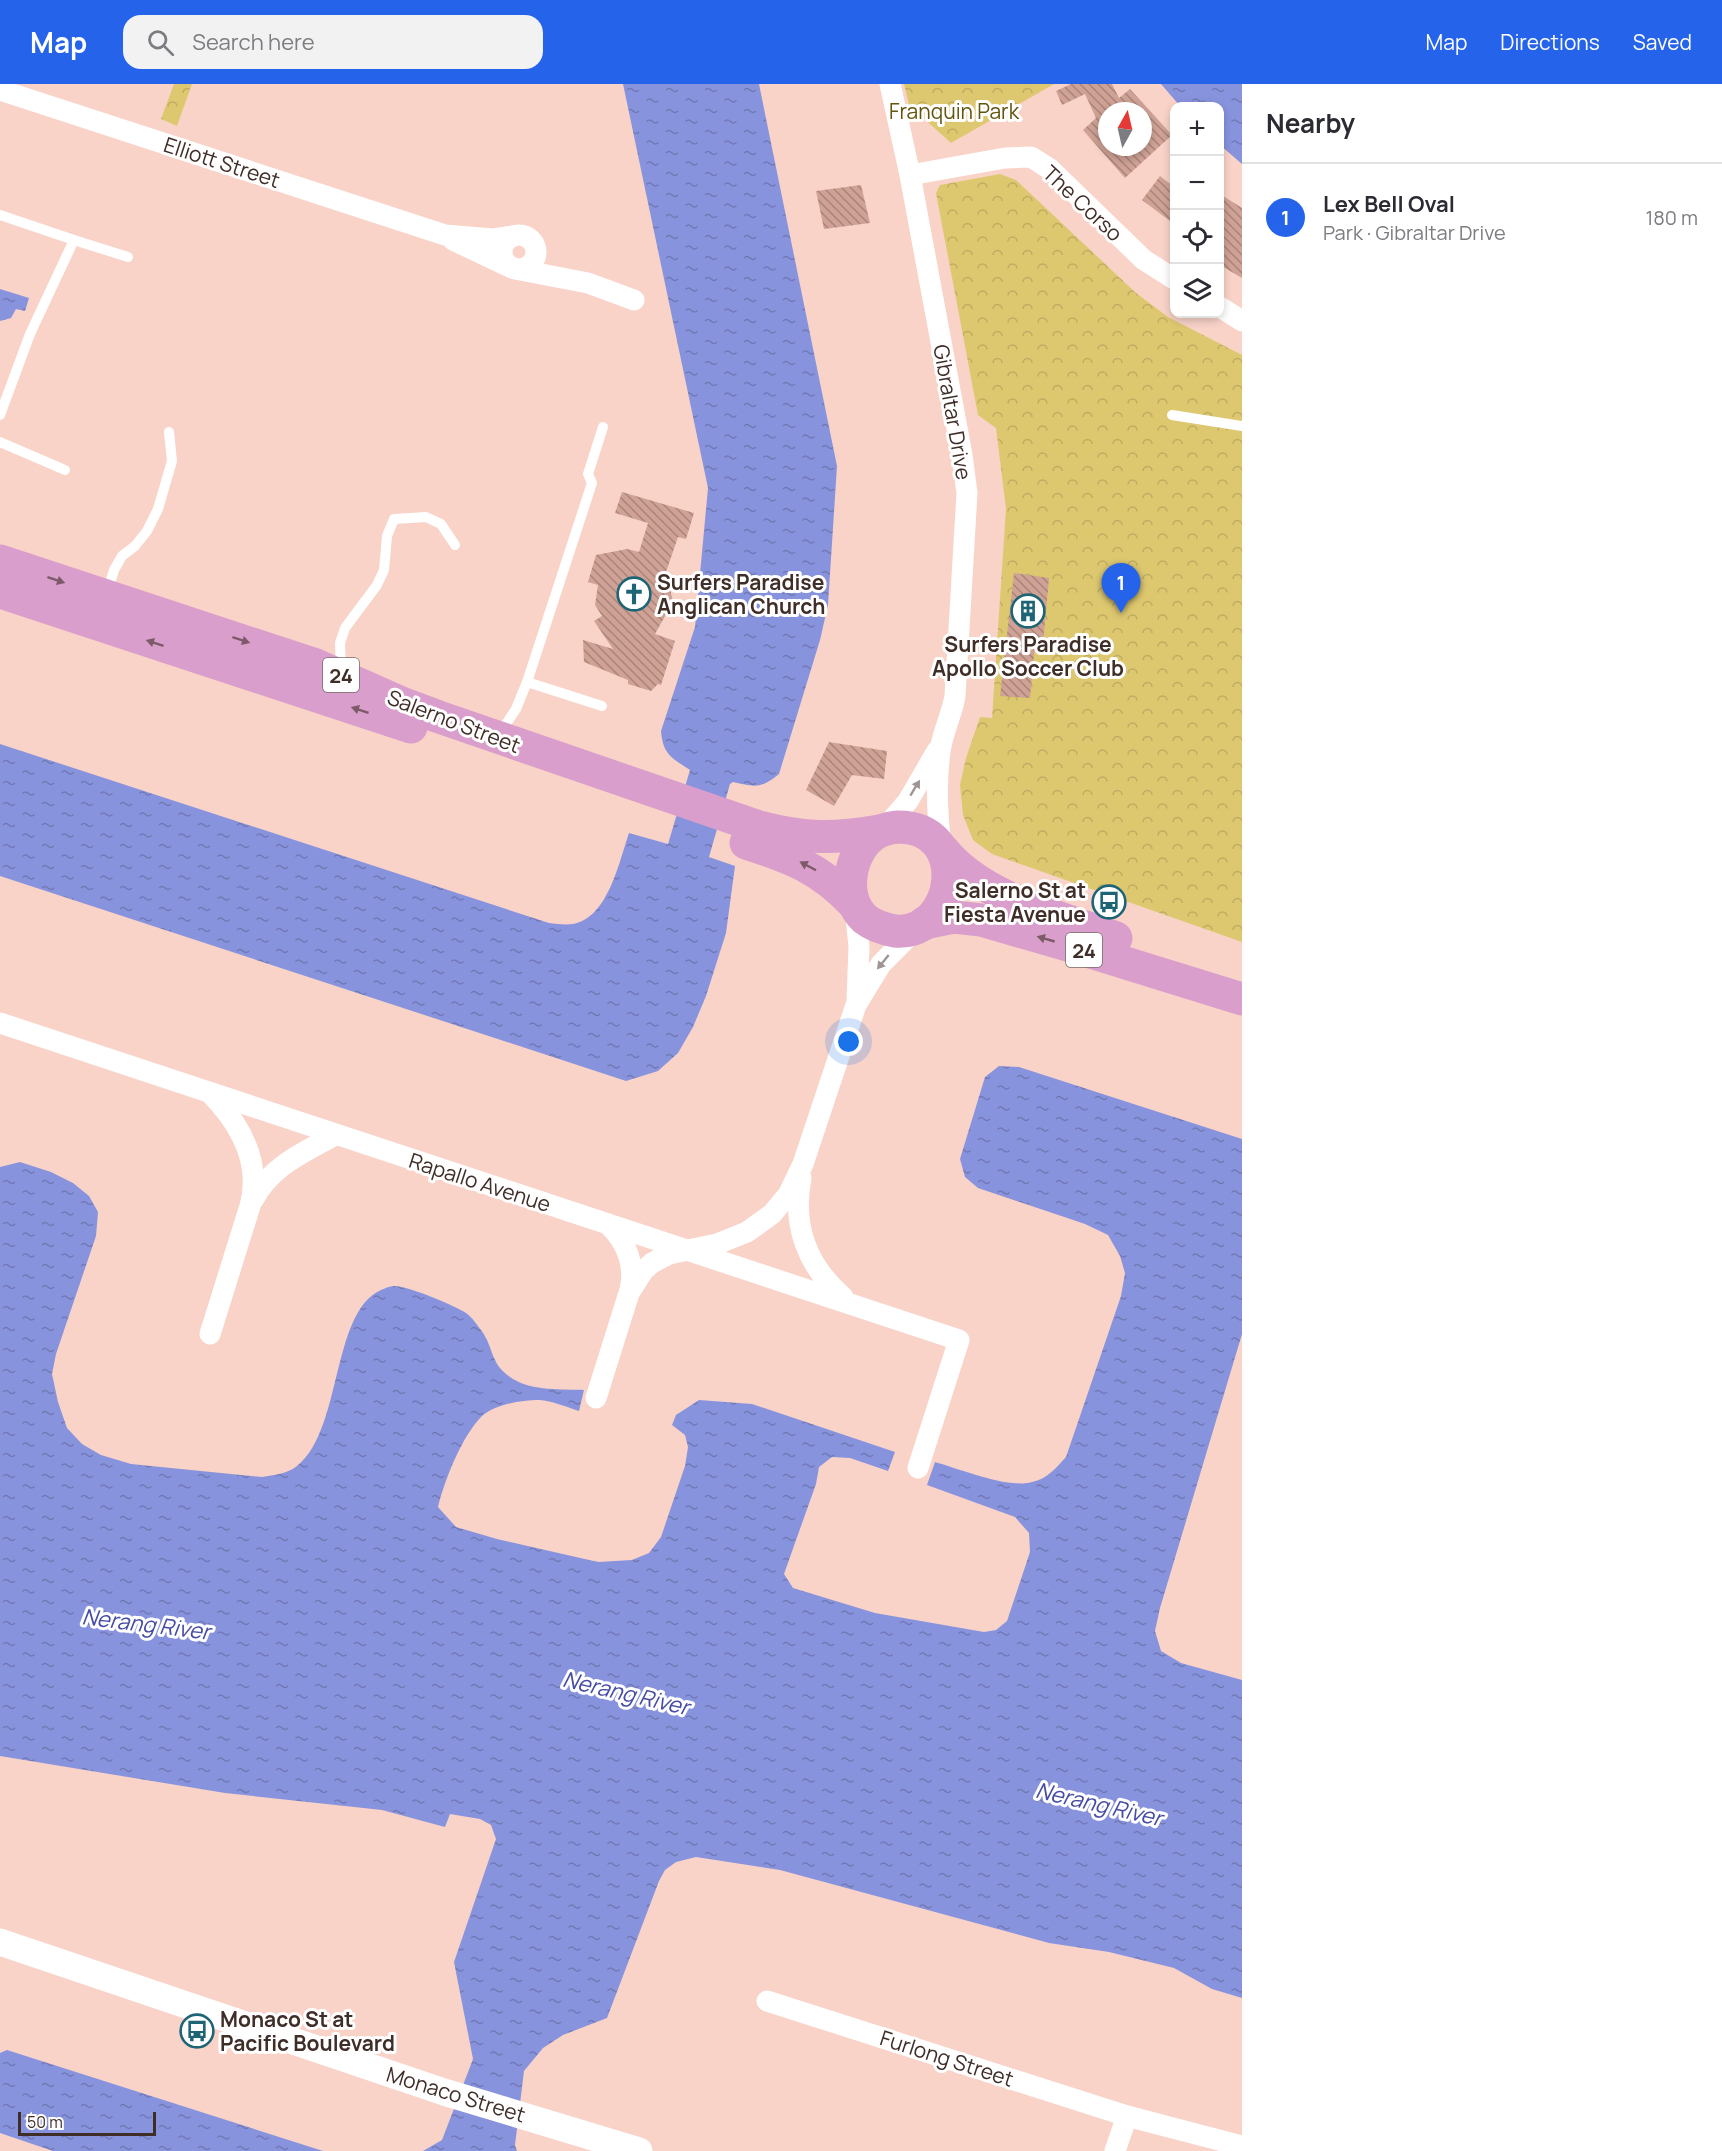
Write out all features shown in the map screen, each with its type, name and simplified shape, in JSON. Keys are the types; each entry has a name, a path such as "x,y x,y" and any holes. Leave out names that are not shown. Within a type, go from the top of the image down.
{"main road":[{"name":"Salerno Street","path":"0,561 316,665 493,746"},
{"name":"Salerno Street","path":"0,592 493,746 720,824 812,868 830,880 854,903"},
{"name":"Salerno Street","path":"720,824 817,838 839,838 882,830"},
{"name":"24","path":"882,830 897,827 915,828 928,835 967,874 1012,899 1124,941 1242,980"},
{"path":"854,903 851,883 856,857 867,841 882,830"},
{"path":"921,925 940,905 947,886 948,868 942,849"},
{"name":"24","path":"854,903 866,920 877,927 899,931 954,917 981,920 1242,999"}],"street":[{"name":"Gibraltar Drive","path":"882,830 908,801 942,743 951,717 955,696 967,493 910,175 890,84"},
{"name":"Elliott Street","path":"0,90 445,235 469,249 514,268 588,283"},
{"name":"The Corso","path":"910,175 1005,158 1031,157 1050,170 1144,260 1170,276"},
{"name":"Elliott Street","path":"445,235 485,239 522,239 556,266 588,283 634,300"},
{"path":"514,268 525,268 534,260 536,250 522,239"},
{"path":"1224,310 1242,321"},
{"name":"Gibraltar Drive","path":"942,743 936,801 942,849"},
{"path":"854,903 859,947 856,1005"},
{"path":"629,1293 638,1276 652,1263 686,1249 731,1239 747,1232 764,1221 788,1196 806,1154 856,1005 887,957 921,925"},
{"name":"Rapallo Avenue","path":"0,1023 959,1340 918,1468"},
{"path":"210,1093 235,1122 247,1144 253,1177 250,1206 210,1334"},
{"path":"250,1206 267,1179 284,1163 335,1135"},
{"path":"806,1154 799,1195 799,1217 803,1238 811,1260 848,1302"},
{"path":"596,1398 629,1293 632,1276 630,1260 622,1241 608,1224"},
{"name":"Monaco Street","path":"0,1942 444,2092 639,2151"},
{"name":"Furlong Street","path":"767,2001 1127,2116 1242,2146"},
{"path":"1115,2151 1127,2116"}],"lane":[{"path":"0,215 128,257"},
{"path":"0,415 30,334 74,240"},
{"path":"1172,415 1242,426"},
{"path":"493,746 516,709 526,682 592,483 588,474 603,427"},
{"path":"106,596 114,570 122,556 135,546 147,531 158,509 172,461 169,432"},
{"path":"0,442 65,470"},
{"path":"341,675 340,643 345,628 377,585 384,570 387,536 394,519 426,517 441,524 455,545"},
{"path":"526,682 602,706"}],"green space":[{"path":"174,84 192,84 177,126 161,119"},
{"name":"Franquin Park","path":"904,84 1054,84 951,143 909,105"},
{"path":"1000,174 1016,180 1136,293 1168,317 1242,355 1242,942 992,854 973,840 963,815 960,785 966,758 980,717 992,718 1006,509 996,428 978,415 936,193 940,185"}],"water":[{"path":"623,84 759,84 837,466 828,605 820,640 779,774 758,786 733,782 730,784 709,857 735,866 726,933 706,996 693,1027 678,1053 658,1071 626,1081 0,876 0,744 549,923 573,924 585,920 595,911 610,887 629,833 668,844 690,770 673,759 666,751 661,731 695,627 708,488"},
{"path":"1161,84 1242,84 1242,164 1224,148 1224,102 1177,102"},
{"path":"0,289 29,298 25,311 16,309 11,318 0,321"},
{"name":"Nerang River","path":"999,1066 1019,1067 1242,1139 1242,1334 1155,1631 1161,1651 1181,1663 1242,1680 1242,1998 1212,1989 1174,1968 1109,1952 1049,1943 780,1870 696,1857 676,1862 665,1870 607,2018 563,2035 543,2048 524,2071 515,2145 517,2151 423,2151 442,2140 473,2059 454,1962 496,1839 491,1825 480,1819 450,1814 445,1827 382,1810 225,1793 0,1756 0,1167 20,1162 51,1172 73,1183 89,1196 98,1212 96,1236 56,1354 52,1374 67,1428 82,1444 101,1455 131,1464 262,1477 293,1469 312,1448 323,1425 355,1318 368,1299 388,1287 400,1287 442,1301 468,1315 485,1337 500,1368 513,1379 529,1386 584,1390 579,1411 549,1402 532,1400 502,1406 482,1416 455,1458 438,1507 456,1527 497,1539 598,1562 632,1560 649,1553 661,1537 685,1466 688,1447 685,1435 672,1425 676,1415 699,1400 752,1404 895,1452 888,1471 850,1458 832,1457 819,1467 816,1484 784,1574 793,1588 875,1613 984,1632 996,1630 1007,1621 1030,1552 1029,1533 1015,1517 927,1485 935,1462 1010,1483 1037,1481 1055,1469 1066,1457 1121,1296 1125,1273 1120,1256 1108,1235 1085,1224 978,1188 965,1177 960,1159 985,1077"},
{"path":"7,2050 323,2151 53,2151 0,2133 0,2053"}],"building":[{"path":"1071,84 1112,84 1119,98 1130,89 1142,102 1098,102 1098,147 1083,130 1096,118 1085,94 1062,105 1056,91"},
{"path":"1152,113 1170,133 1170,137 1152,153"},
{"path":"1106,156 1149,156 1125,178"},
{"path":"1160,176 1170,184 1170,221 1142,200"},
{"path":"861,185 870,223 824,229 816,191"},
{"path":"1224,197 1242,208 1242,278 1224,267"},
{"name":"Surfers Paradise Anglican Church","path":"622,492 694,513 686,539 678,537 666,572 673,602 655,634 675,641 661,685 658,684 651,691 628,684 628,680 584,662 583,640 613,649 594,621 602,616 595,605 598,585 588,582 596,555 627,549 639,552 648,523 615,513"},
{"name":"Surfers Paradise Apollo Soccer Club","path":"1014,573 1049,578 1043,644 1035,644 1030,698 1000,696"},
{"path":"829,742 887,751 884,779 852,775 834,806 806,790"}],"place":[{"name":"Surfers Paradise Anglican Church","path":"634,594"},
{"name":"Surfers Paradise Apollo Soccer Club","path":"1028,611"},
{"name":"Lex Bell Oval","path":"1121,613"},
{"name":"Salerno St at Fiesta Avenue","path":"1109,902"},
{"name":"Monaco St at Pacific Boulevard","path":"197,2031"}]}
